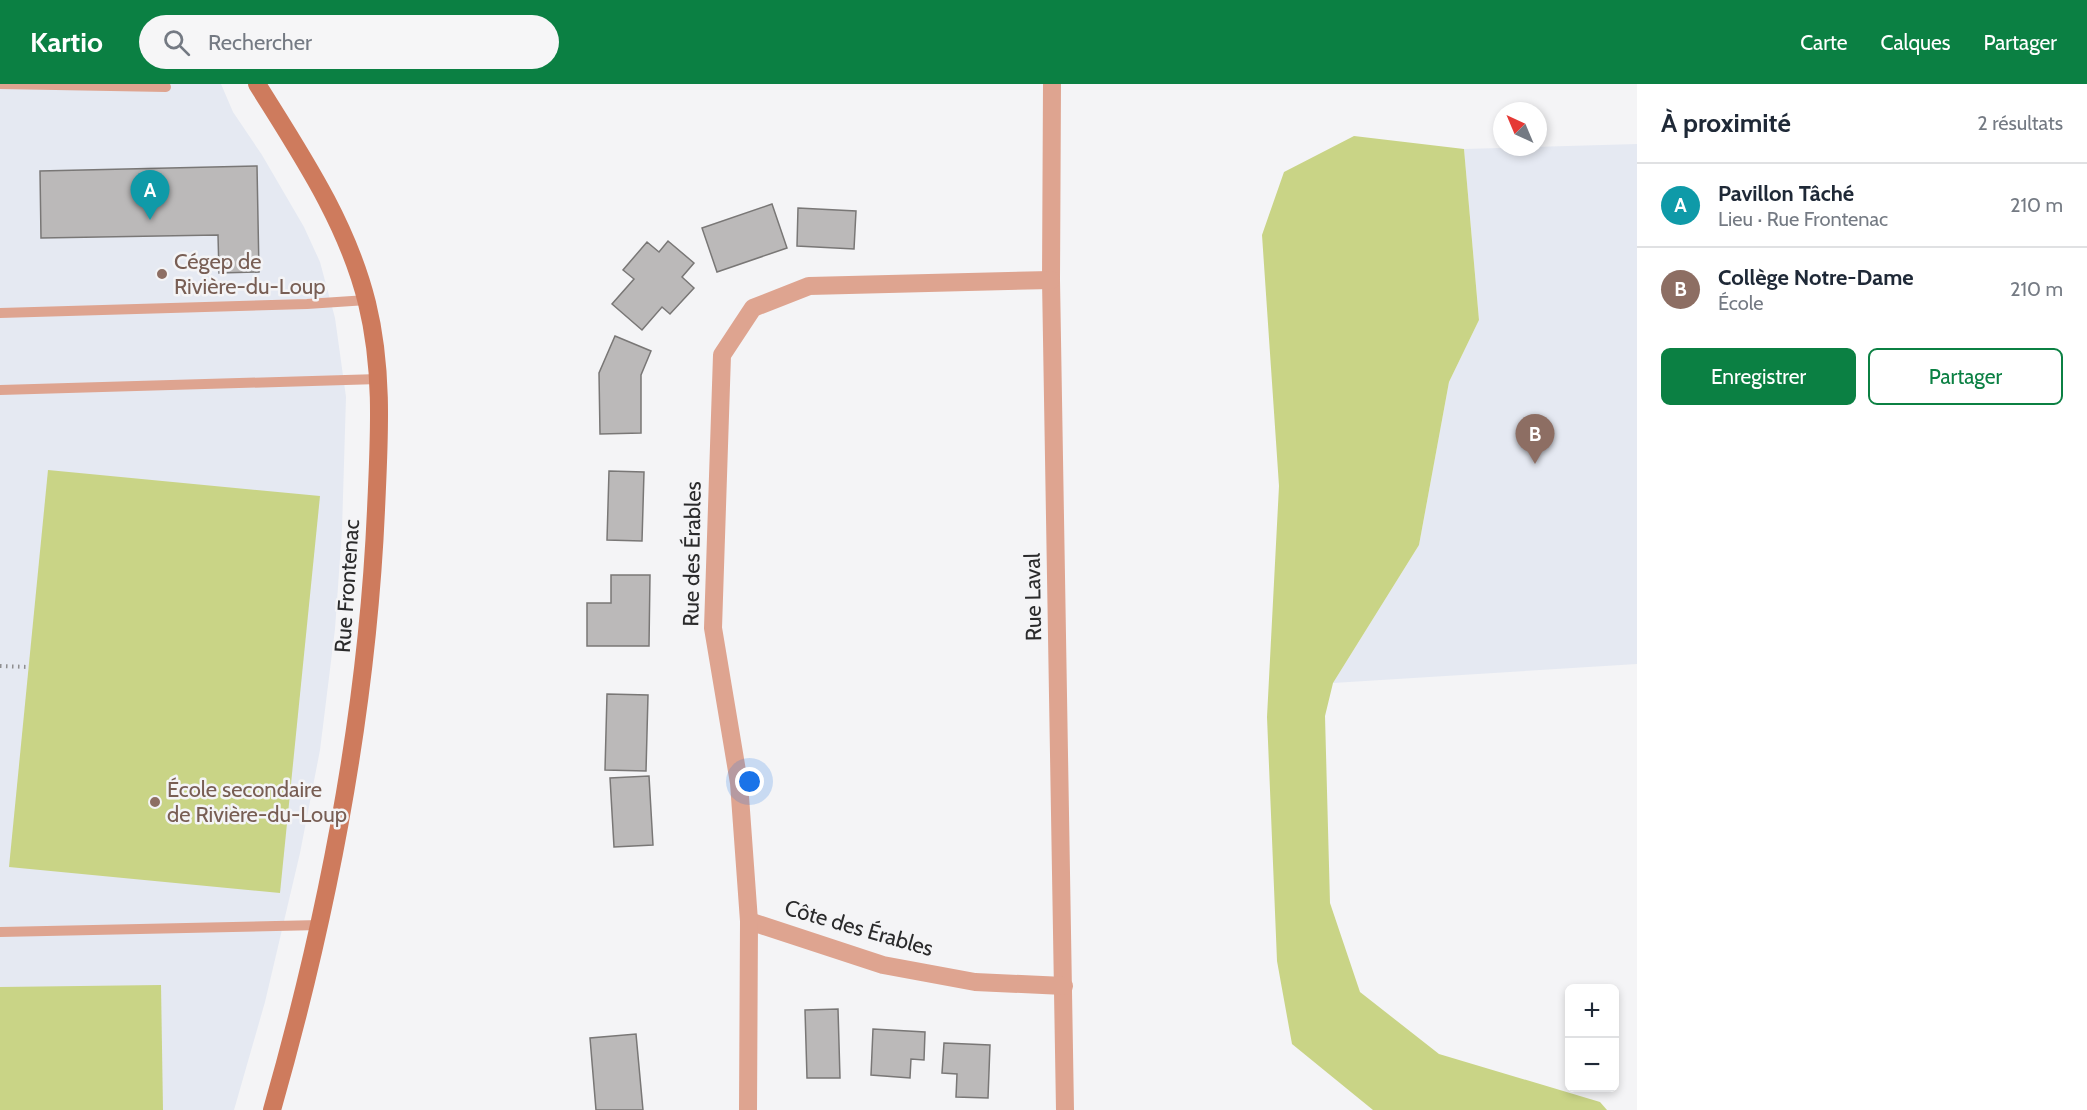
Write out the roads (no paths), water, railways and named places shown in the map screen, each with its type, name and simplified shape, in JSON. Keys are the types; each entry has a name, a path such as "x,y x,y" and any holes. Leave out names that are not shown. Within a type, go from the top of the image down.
{"street":[{"name":"Rue Frontenac","path":"257,84 335,214 352,253 367,300 373,330 379,379 380,423 372,598 362,693 342,817 320,925 299,1014 272,1110"},
{"name":"Rue Laval","path":"1052,84 1051,280 1065,1110"},
{"name":"Rue des Érables","path":"748,1110 749,921 739,783 713,628 722,355 753,308 808,286 1051,280"},
{"name":"Côte des Érables","path":"749,921 883,965 975,982 1064,986"}],"lane":[{"path":"0,84 166,87"},
{"path":"0,313 308,304 367,300"},
{"path":"0,390 379,379"},
{"path":"0,932 320,925"}],"place":[{"name":"Pavillon Tâché","path":"150,220"},
{"name":"Cégep de Rivière-du-Loup","path":"162,274"},
{"name":"Collège Notre-Dame","path":"1535,464"},
{"name":"École secondaire de Rivière-du-Loup","path":"155,802"}]}
